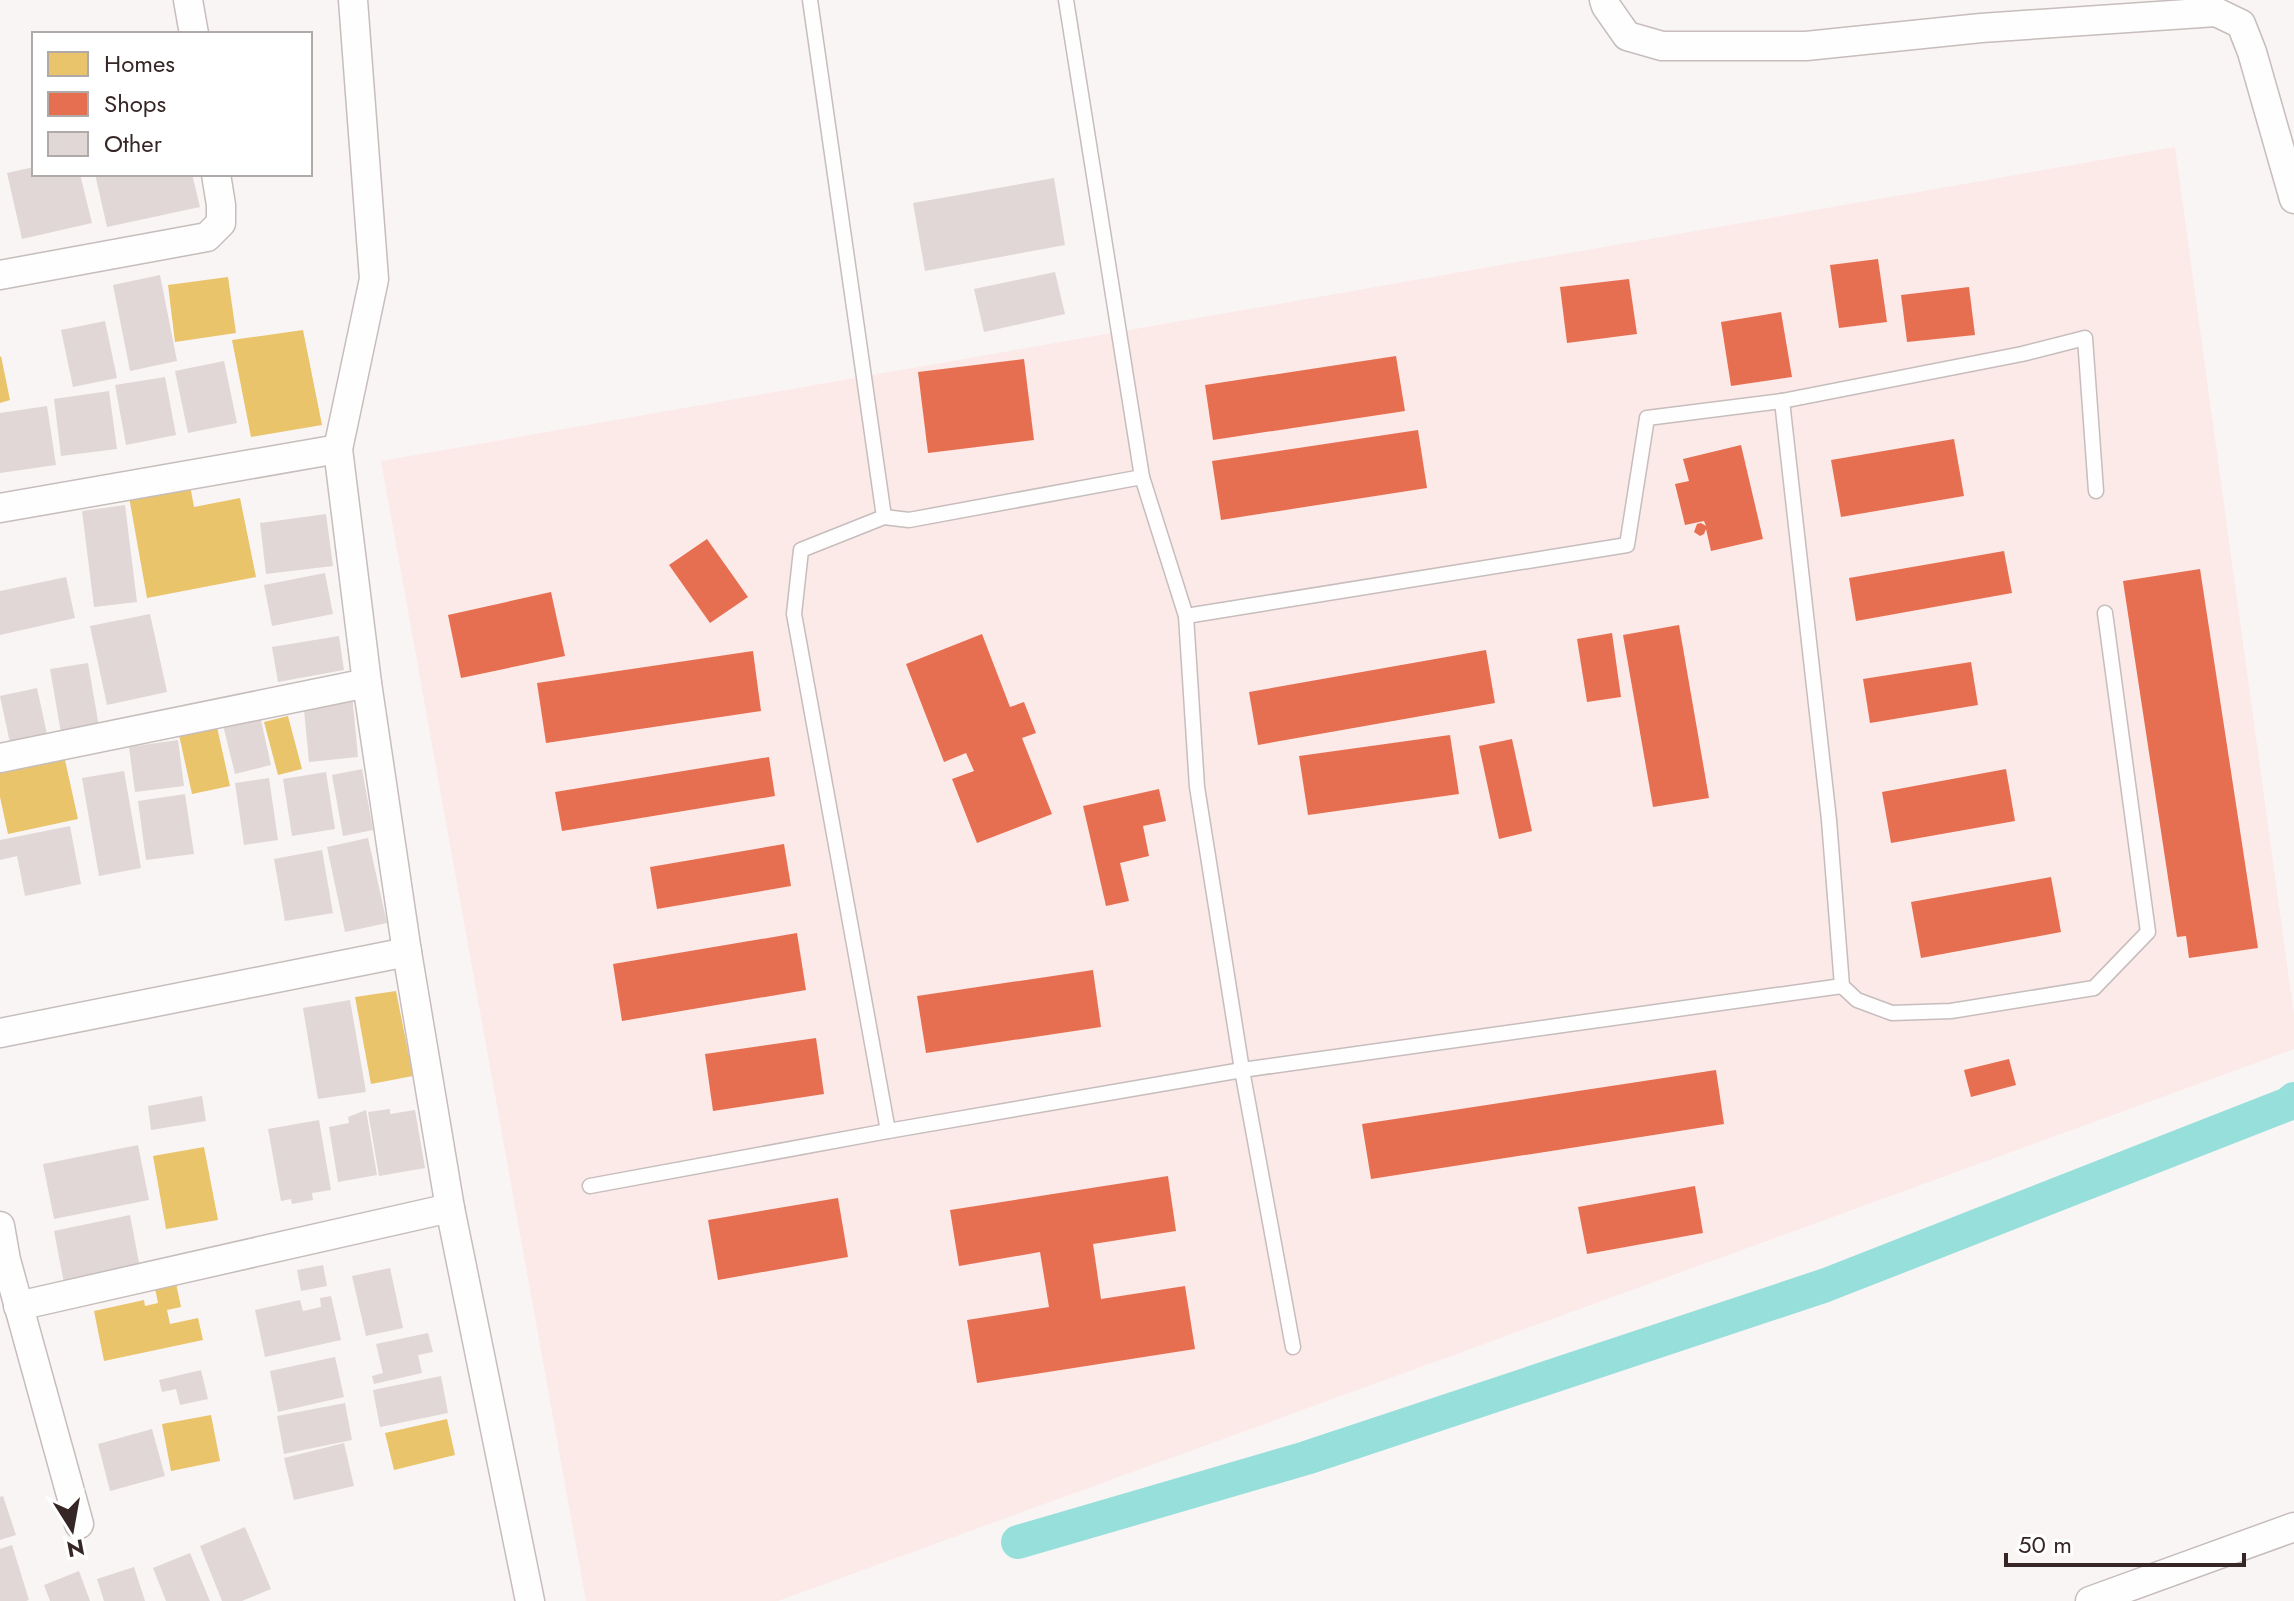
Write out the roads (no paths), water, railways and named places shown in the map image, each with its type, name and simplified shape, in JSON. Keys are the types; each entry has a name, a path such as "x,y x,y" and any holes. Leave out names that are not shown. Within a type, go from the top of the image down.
{"street":[{"path":"188,0 194,32"},
{"path":"353,0 374,279 338,449 367,683 407,952 450,1208 530,1601"},
{"path":"1604,0 1627,36 1662,46 1806,46 1981,28 2216,12 2241,24 2252,52 2294,199"},
{"path":"0,275 207,237 221,223 216,176"},
{"path":"0,508 338,449"},
{"path":"0,758 367,683"},
{"path":"0,1033 407,952"},
{"path":"18,1306 450,1208"},
{"path":"0,1226 3,1261 79,1524"},
{"path":"2090,1601 2294,1527"}],"lane":[{"path":"811,0 884,517"},
{"path":"1066,0 1142,477 1186,616 1197,787 1242,1070 1293,1347"},
{"path":"1186,616 1627,545 1647,418 1782,401 2022,354 2085,338 2096,491"},
{"path":"1782,401 1829,820 1842,986 1857,1000 1892,1013 1951,1011 2094,988 2148,932 2105,613"},
{"path":"888,1131 794,614 801,550 884,517 909,520 1142,477"},
{"path":"590,1186 1242,1070 1842,986"}],"waterway":[{"path":"1018,1542 1306,1458 1826,1285 2288,1104 2294,1099"}]}
